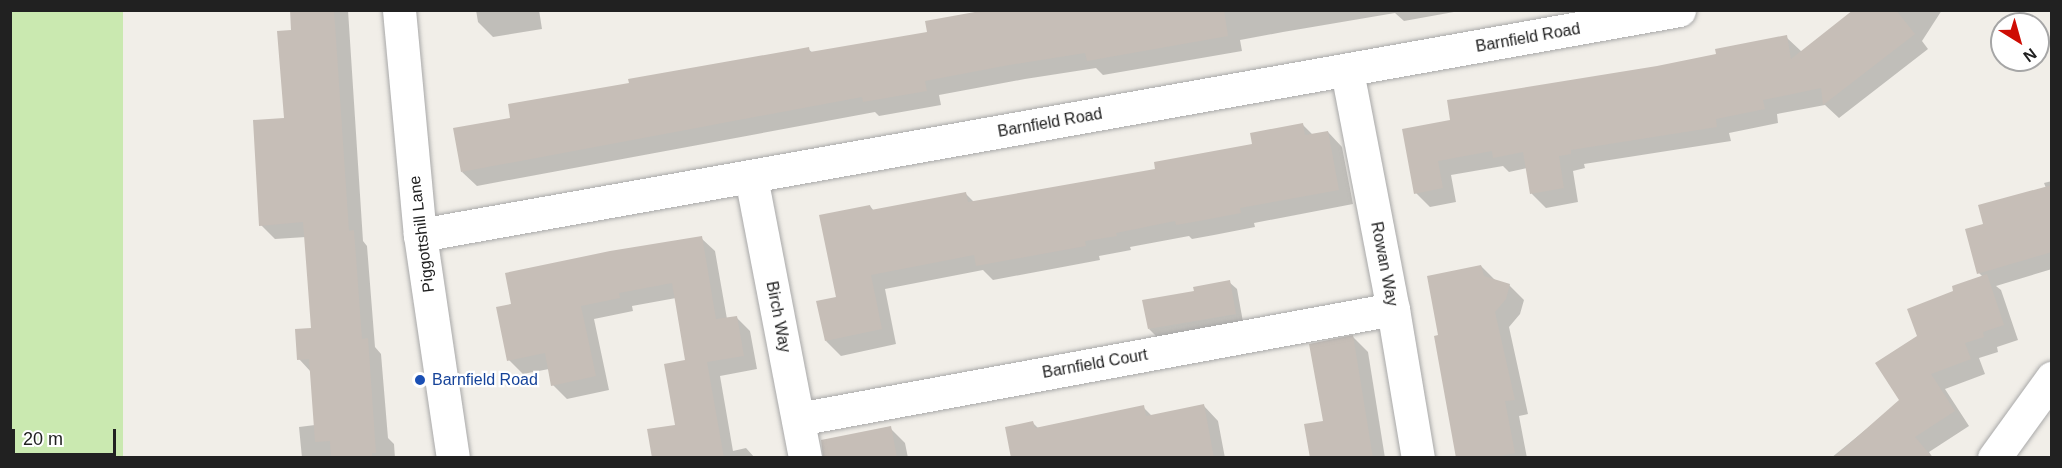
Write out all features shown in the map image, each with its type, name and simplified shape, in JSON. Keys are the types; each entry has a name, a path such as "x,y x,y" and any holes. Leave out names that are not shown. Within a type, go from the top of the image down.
{"street":[{"name":"Piggottshill Lane","path":"399,10 420,235 453,458"},
{"name":"Barnfield Road","path":"420,235 1679,10"},
{"name":"Rowan Way","path":"1347,71 1393,309 1418,458"},
{"name":"Birch Way","path":"751,177 804,458"},
{"name":"Barnfield Court","path":"798,419 1393,309"},
{"path":"1994,458 2052,378"}],"green space":[{"path":"10,11 123,11 123,457 10,457"}],"building":[{"path":"290,10 334,10 349,231 354,230 362,339 368,338 376,453 372,453 372,458 331,458 330,441 315,442 309,359 297,360 295,329 311,328 303,222 259,226 253,120 284,118 277,31 291,30"},
{"path":"986,10 1224,10 1228,36 1087,61 1085,53 1009,65 925,81 927,91 863,102 862,97 461,172 453,128 510,118 508,104 629,83 628,79 809,47 810,52 927,32 925,21"},
{"path":"1853,10 1896,10 1915,34 1823,105 1821,88 1763,100 1765,109 1716,119 1717,127 1571,150 1571,154 1559,156 1564,188 1530,194 1523,152 1493,158 1492,151 1438,161 1443,188 1414,194 1402,129 1450,120 1447,100 1657,66 1716,54 1715,49 1787,35 1791,59"},
{"path":"1303,123 1305,135 1328,131 1339,190 1240,208 1241,213 1176,225 1175,221 1116,233 1117,236 1085,241 1086,246 976,266 974,255 871,275 882,329 825,341 816,301 836,297 819,215 870,205 871,210 966,192 968,202 1155,169 1154,162 1252,144 1250,133"},
{"path":"2052,185 2052,252 1977,274 1965,229 1983,224 1978,205"},
{"path":"702,236 716,319 737,316 744,356 707,362 724,458 652,458 647,429 675,425 664,364 685,360 672,283 619,293 620,298 581,306 596,376 551,386 545,353 507,361 496,307 511,304 505,273 610,251"},
{"path":"1481,265 1484,276 1510,284 1506,299 1495,312 1515,400 1505,401 1515,453 1490,458 1456,458 1434,336 1438,335 1427,276"},
{"path":"1987,274 2004,325 1983,332 1984,337 1965,343 1971,359 1931,374 1955,411 1915,437 1933,458 1833,458 1899,400 1875,363 1917,336 1907,309 1953,291 1952,286"},
{"path":"1230,280 1236,314 1148,329 1142,300 1194,291 1193,287"},
{"path":"1353,335 1373,458 1310,458 1304,424 1323,421 1309,344"},
{"path":"1204,404 1214,458 1011,458 1005,427 1033,421 1035,428 1144,405 1146,416"},
{"path":"891,426 897,458 823,458 821,440"}],"place":[{"name":"Barnfield Road","path":"420,380"}]}
